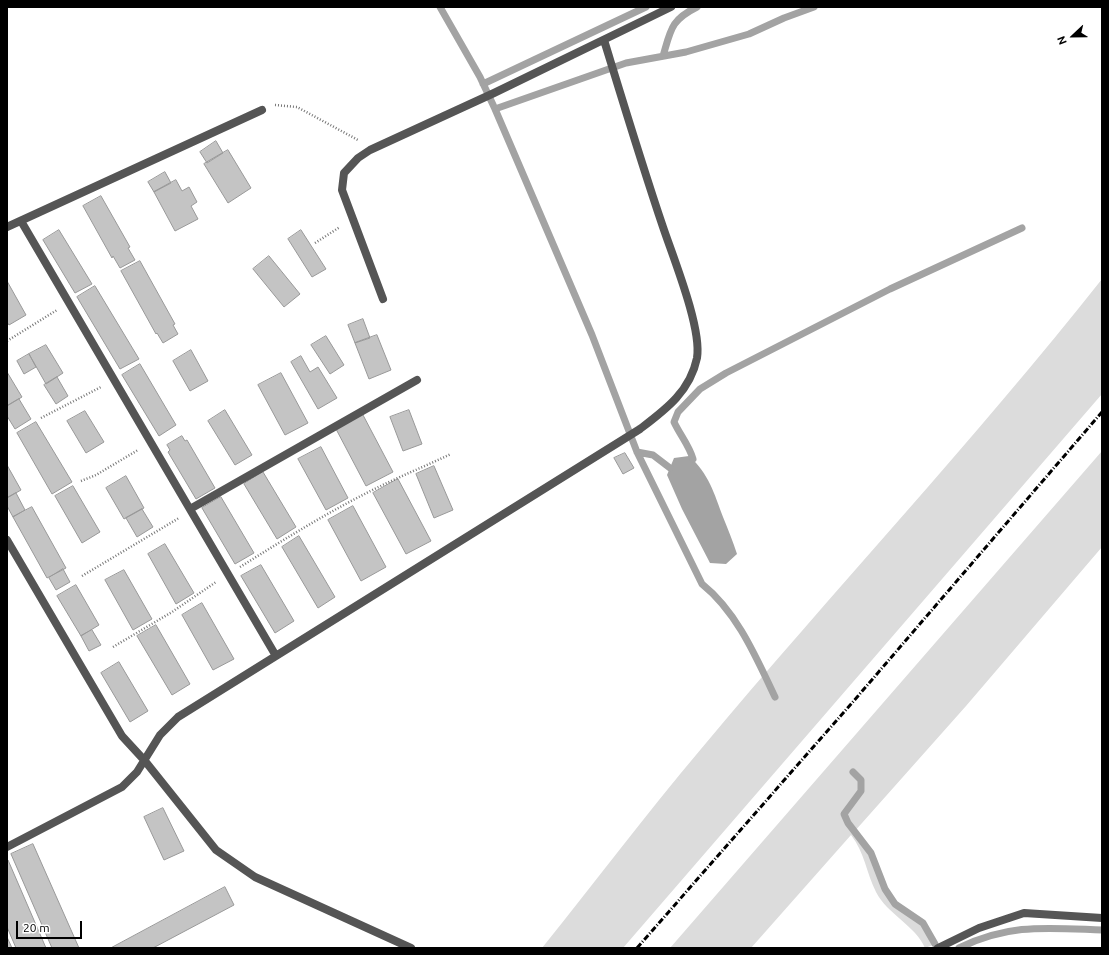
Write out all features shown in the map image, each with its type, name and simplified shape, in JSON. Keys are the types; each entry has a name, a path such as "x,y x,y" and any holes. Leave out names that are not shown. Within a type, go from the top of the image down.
{"street":[{"path":"383,299 342,190 344,173 358,158 370,150 494,93 671,7"},
{"path":"7,848 122,787 145,761 160,735 178,717 640,429 669,407 689,378 697,357 695,325 604,40"},
{"path":"7,227 262,110"},
{"path":"21,220 276,656"},
{"path":"190,509 417,380"},
{"path":"7,540 122,736 145,761 216,850 255,877 411,948"},
{"path":"938,948 979,928 1024,913 1102,918"}],"path":[{"path":"262,110 277,104 297,107 352,135 370,150"},
{"path":"315,243 333,233 352,216"},
{"path":"7,341 70,302"},
{"path":"41,418 84,397 114,379"},
{"path":"81,481 96,475 151,442"},
{"path":"113,648 172,612 228,574 288,537 387,483 451,454"},
{"path":"82,576 175,521 190,509"}],"shaded area":[{"path":"1102,279 1102,394 623,948 542,948 640,823 701,749 1004,399"},
{"path":"1102,451 1102,547 966,706 854,832 872,861 884,892 893,905 922,925 933,945 925,948 915,933 881,900 876,892 856,842 851,835 751,948 670,948"},
{"path":"689,456 696,463 710,484 737,554 726,564 710,563 682,509 667,475 674,458"}],"building":[{"path":"216,141 223,153 207,163 200,152"},
{"path":"228,150 251,188 228,203 204,164"},
{"path":"165,172 171,183 154,192 148,182"},
{"path":"176,180 182,191 189,187 197,202 191,206 198,219 175,231 154,192"},
{"path":"101,196 130,247 128,248 135,260 120,268 113,256 112,258 83,206"},
{"path":"59,230 92,284 75,293 43,240"},
{"path":"301,230 326,269 312,277 288,239"},
{"path":"269,256 300,294 284,307 253,269"},
{"path":"140,261 175,324 173,325 178,334 163,343 157,333 156,334 121,271"},
{"path":"7,281 26,315 9,325 7,322"},
{"path":"95,286 139,359 120,369 77,297"},
{"path":"363,319 370,338 355,343 348,325"},
{"path":"377,335 391,370 369,379 355,343"},
{"path":"326,336 344,365 330,374 311,345"},
{"path":"46,345 63,373 46,384 29,354"},
{"path":"191,350 208,381 190,391 173,361"},
{"path":"29,354 36,367 24,374 17,361"},
{"path":"301,356 310,372 318,367 337,398 318,409 291,362"},
{"path":"140,364 176,425 159,436 122,375"},
{"path":"7,372 22,397 7,406"},
{"path":"281,373 308,423 285,435 258,385"},
{"path":"57,377 68,396 56,404 44,385"},
{"path":"19,399 31,419 15,429 7,416 7,406"},
{"path":"225,410 252,455 235,465 208,421"},
{"path":"409,410 422,444 403,451 390,417"},
{"path":"85,411 104,442 86,453 67,421"},
{"path":"363,415 393,472 366,486 336,429"},
{"path":"36,422 72,482 52,494 17,433"},
{"path":"182,436 185,441 187,440 215,488 196,499 168,452 170,450 167,445"},
{"path":"321,447 348,498 326,510 298,459"},
{"path":"625,453 634,468 623,474 614,458"},
{"path":"7,465 21,490 7,498"},
{"path":"434,466 453,510 434,518 416,474"},
{"path":"263,472 296,527 277,539 244,484"},
{"path":"126,476 144,508 124,519 106,488"},
{"path":"398,479 431,541 406,554 373,493"},
{"path":"73,486 100,532 82,543 55,496"},
{"path":"16,493 25,510 13,517 7,506 7,498"},
{"path":"221,497 254,553 235,564 202,508"},
{"path":"353,506 386,567 361,581 328,520"},
{"path":"32,507 66,568 47,578 13,517"},
{"path":"142,509 153,527 137,537 126,518"},
{"path":"299,536 335,597 318,608 282,547"},
{"path":"165,544 194,593 176,604 148,554"},
{"path":"261,565 294,621 275,633 241,576"},
{"path":"63,569 70,582 56,590 49,578"},
{"path":"124,570 152,619 133,630 105,580"},
{"path":"76,585 99,625 81,636 57,596"},
{"path":"202,603 234,659 213,670 182,615"},
{"path":"156,625 190,684 172,695 137,636"},
{"path":"92,630 101,645 89,651 81,636"},
{"path":"119,662 148,711 130,722 101,673"},
{"path":"163,808 184,851 164,860 144,817"},
{"path":"33,844 79,948 52,948 11,854"},
{"path":"7,860 46,948 16,948 7,927"},
{"path":"225,887 234,905 153,948 111,948"},
{"path":"7,937 12,948 7,948"}],"waterway":[{"path":"440,7 480,77 495,109 592,335 637,452 702,584 726,608 753,651 775,697"},
{"path":"483,84 646,7"},
{"path":"663,56 673,26 682,16 697,7"},
{"path":"495,109 626,63 686,52 749,34 784,18 814,7"},
{"path":"693,459 674,422 678,412 700,389 726,373 890,289 1022,228"},
{"path":"637,452 653,455 670,468"},
{"path":"853,772 861,780 861,791 844,814 848,823 871,853 885,889 895,904 923,923 935,944"},
{"path":"959,948 995,934 1012,931 1046,928 1102,930"}],"railway":[{"path":"637,948 858,696 1102,412"}]}
